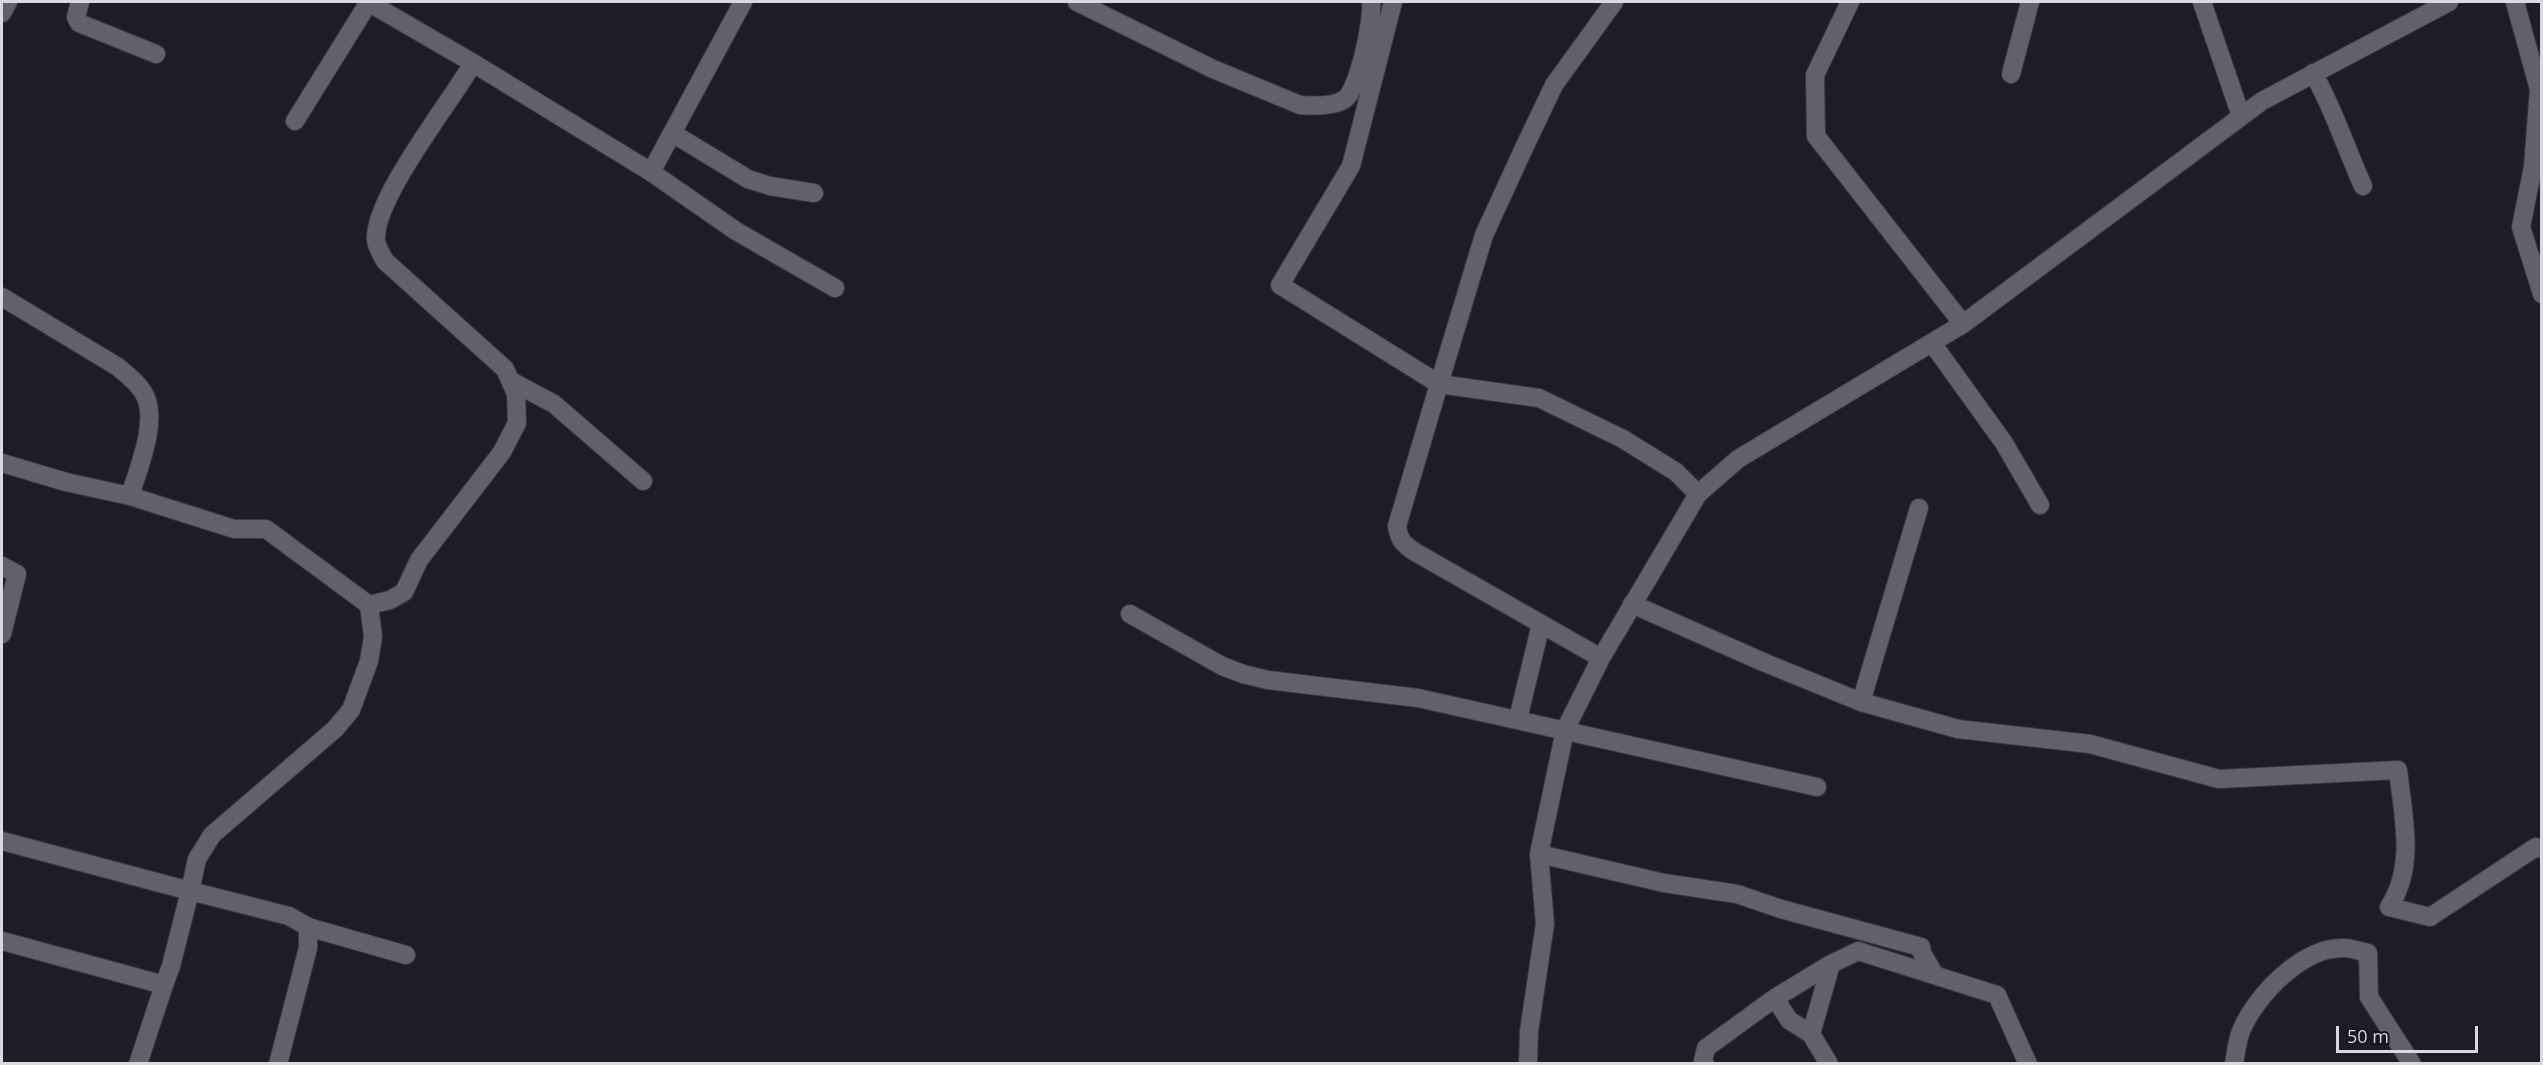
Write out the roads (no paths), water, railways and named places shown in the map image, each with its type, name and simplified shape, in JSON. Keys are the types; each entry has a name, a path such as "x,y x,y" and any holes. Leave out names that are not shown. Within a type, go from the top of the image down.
{"street":[{"path":"2,13 8,2"},
{"path":"80,2 76,17 79,23 156,54"},
{"path":"295,121 368,2 651,172 736,231 835,288"},
{"path":"651,172 742,2"},
{"path":"1077,2 1213,69 1300,105 1315,106 1344,100 1352,91 1367,36 1372,10 1371,2"},
{"path":"1392,2 1351,166 1280,285 1439,384 1539,398 1623,439 1676,472 1698,494"},
{"path":"1601,658 1415,552 1403,544 1397,526 1484,235 1554,84 1614,2"},
{"path":"1850,2 1815,75 1816,136 1963,324"},
{"path":"2011,74 2030,2"},
{"path":"2202,2 2241,116"},
{"path":"1528,1064 1528,1031 1545,924 1539,854 1566,730 1601,658 1698,494 1738,459 1963,324 2262,101 2424,7 2449,2"},
{"path":"2515,2 2540,89 2533,167 2521,226 2541,294"},
{"path":"2,463 66,482 130,496 234,529 266,529 369,604 390,600 404,592 419,560 502,452 517,423 516,394 505,369 385,261 376,240 380,214 405,168 473,63"},
{"path":"2313,73 2325,95 2344,146 2363,186"},
{"path":"672,133 748,179 770,186 814,193"},
{"path":"2,297 118,368 135,381 146,398 150,419 130,496"},
{"path":"1932,343 2004,443 2040,505"},
{"path":"511,381 554,404 643,481"},
{"path":"1862,702 1919,508"},
{"path":"2,566 17,574 2,634"},
{"path":"138,1064 171,966 196,860 212,835 334,729 351,710 369,661 373,637 369,604"},
{"path":"1632,604 1763,663 1862,702 1958,729 2090,744 2219,779 2398,770 2407,847 2398,894 2389,907 2430,917 2536,847 2541,849"},
{"path":"1130,614 1222,666 1243,674 1268,680 1418,698 1817,787"},
{"path":"1518,719 1541,624"},
{"path":"2,841 289,916 308,927 405,955"},
{"path":"1539,854 1664,883 1737,894 1781,909 1892,937 1921,947 1934,974"},
{"path":"278,1064 308,948 308,927"},
{"path":"2,941 164,985"},
{"path":"2234,1064 2240,1033 2259,1001 2300,960 2328,950 2346,948 2368,953 2369,997 2412,1064"},
{"path":"1705,1064 1703,1061 1706,1048 1775,998 1831,964 1858,951 1997,995 2028,1064"},
{"path":"1810,1034 1831,964"},
{"path":"1775,998 1790,1020 1810,1034 1829,1064"}]}
